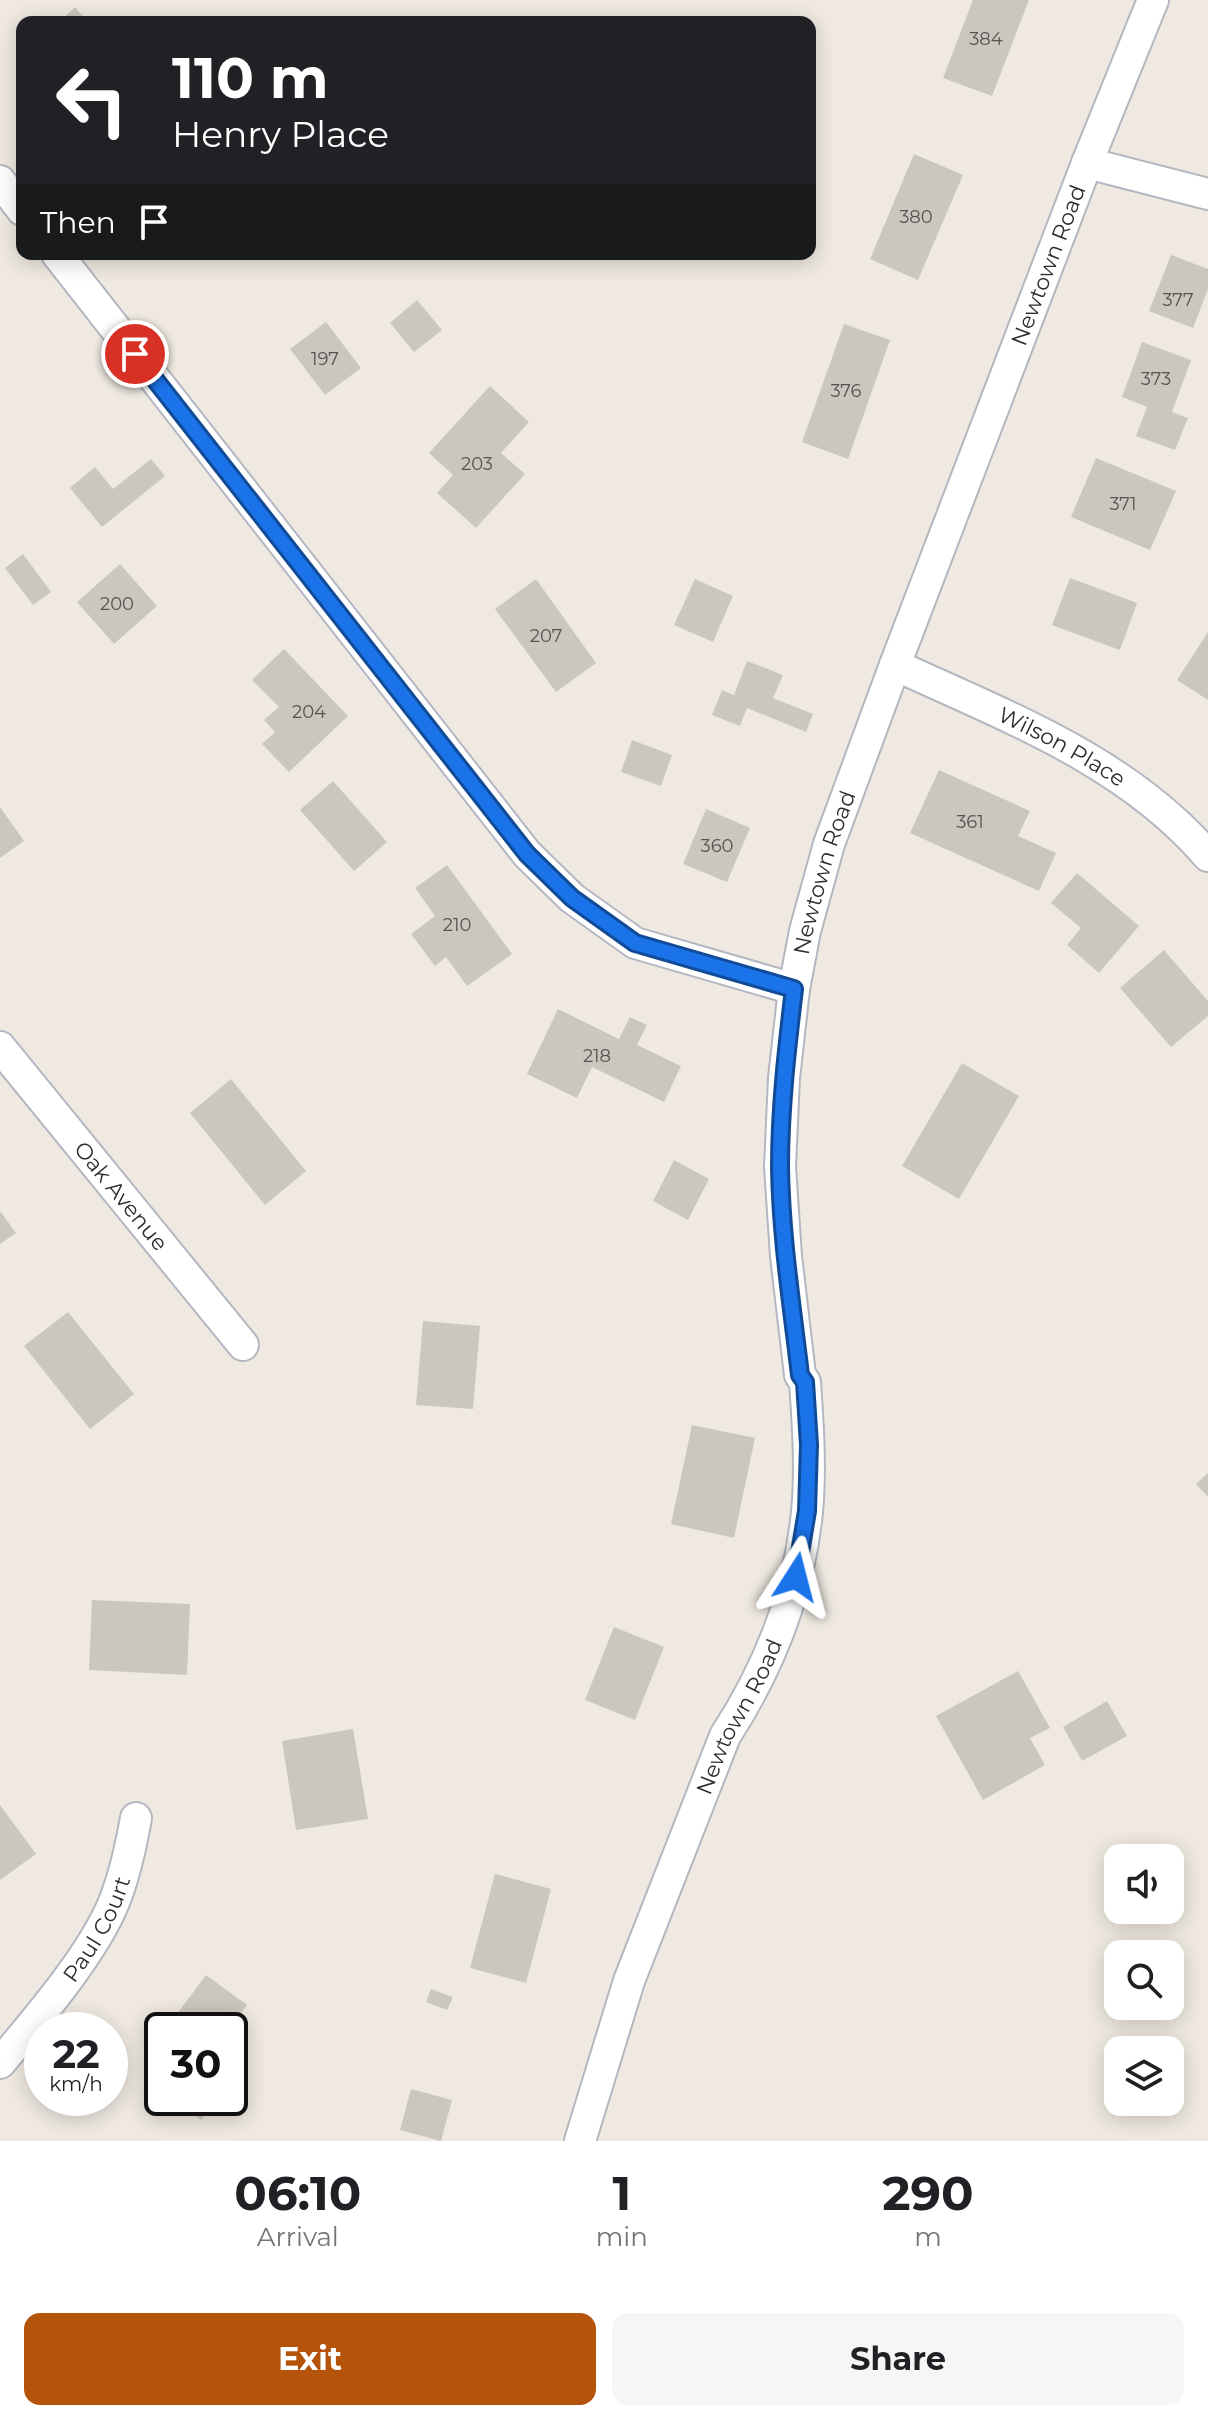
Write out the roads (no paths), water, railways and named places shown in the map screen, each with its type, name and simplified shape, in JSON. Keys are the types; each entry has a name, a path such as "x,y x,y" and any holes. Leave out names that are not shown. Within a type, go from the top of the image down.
{"street":[{"name":"Newtown Road","path":"580,2141 629,1981 725,1736 743,1708 776,1641 796,1577 807,1511 809,1445 805,1382 800,1375 786,1256 780,1167 784,1078 794,989 805,931 829,844 895,665 1087,163 1153,0"},
{"path":"1087,163 1208,194"},
{"path":"0,181 16,202"},
{"path":"62,260 527,854 572,898 635,943 794,989"},
{"name":"Wilson Place","path":"895,665 1054,739 1108,771 1166,816 1208,856"},
{"name":"Oak Avenue","path":"0,1047 243,1345"},
{"name":"Paul Court","path":"0,2063 92,1943 113,1903 131,1850 136,1818"}]}
